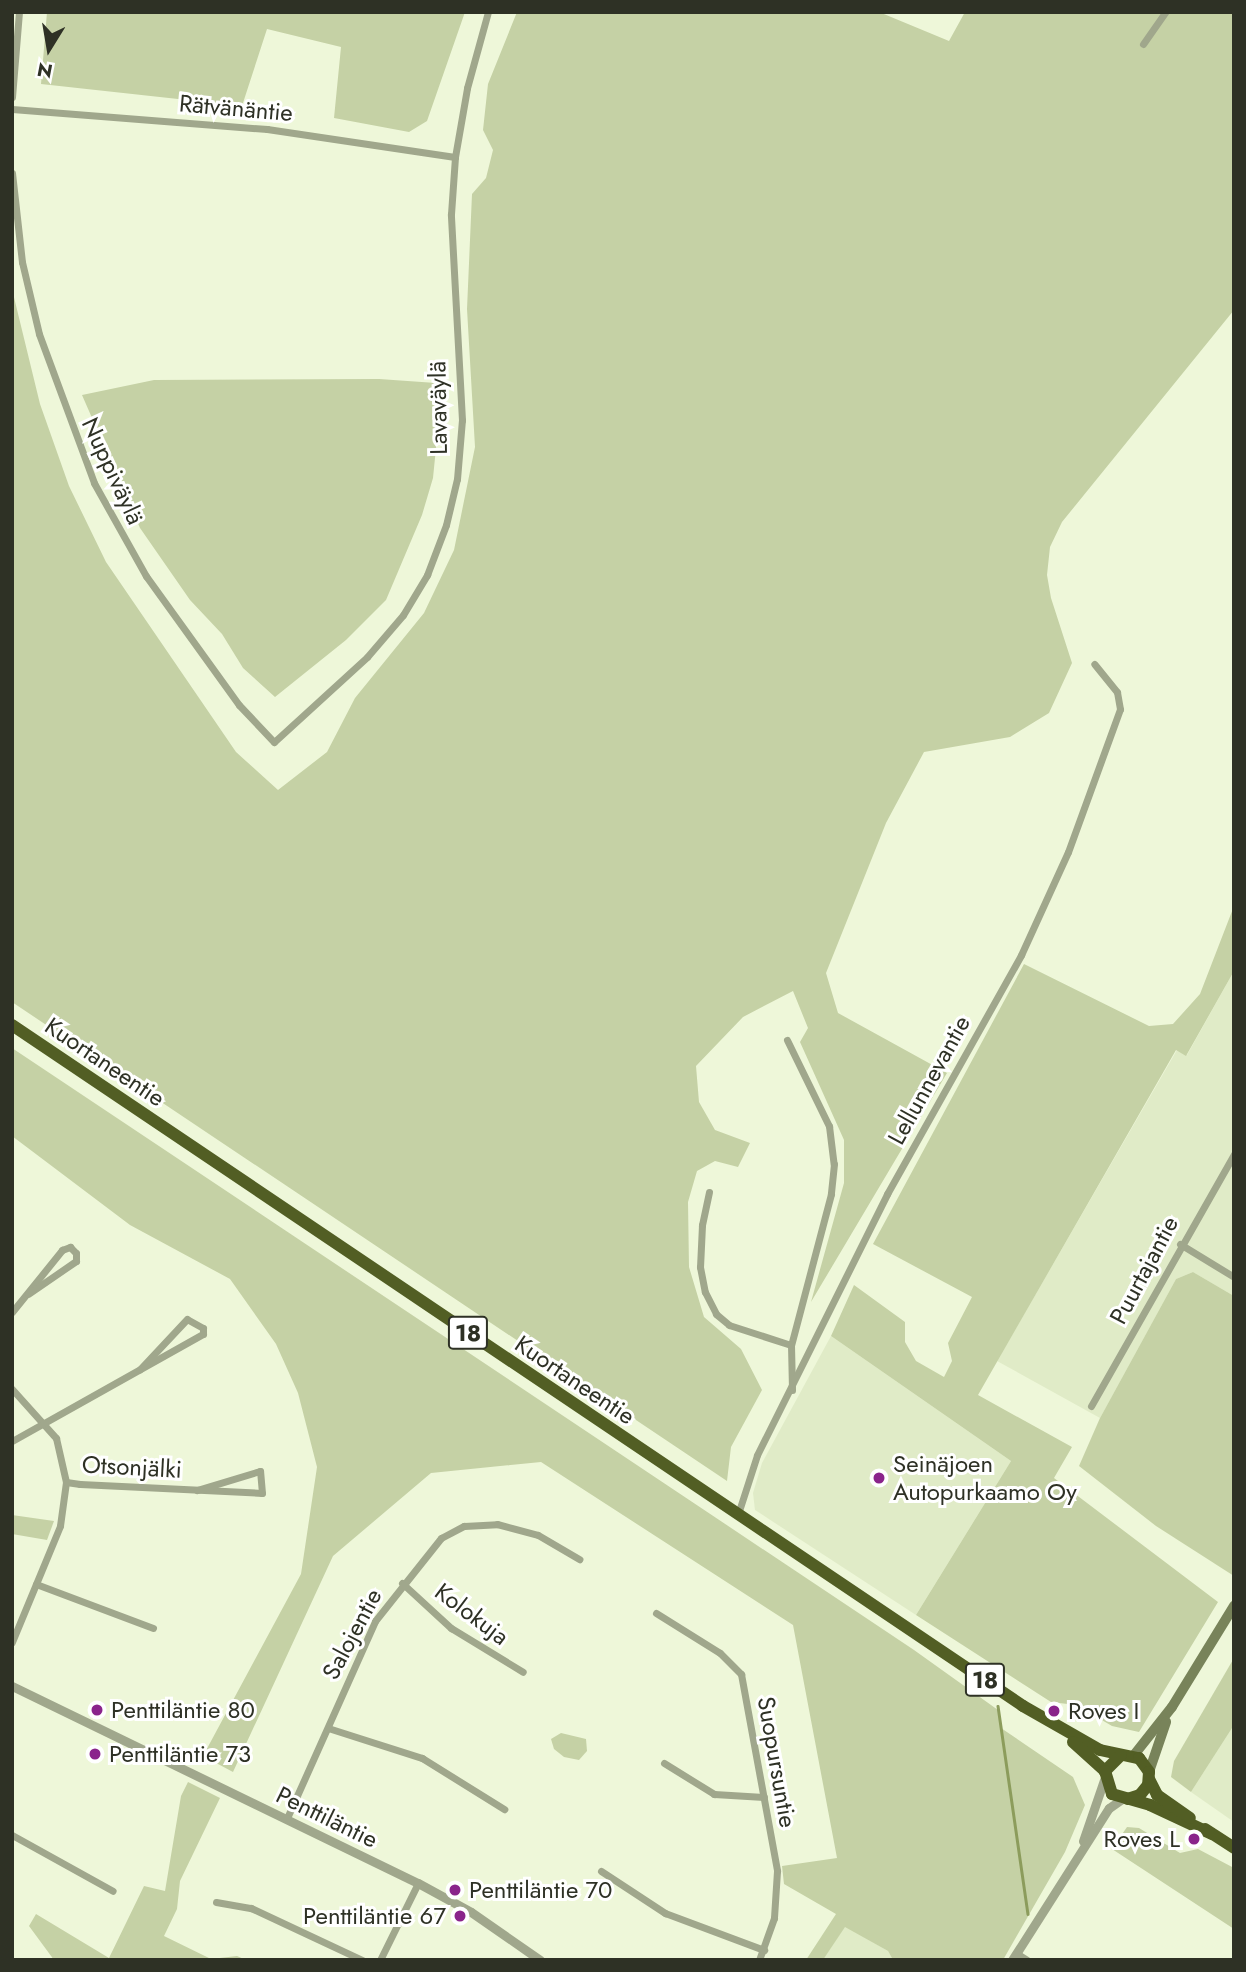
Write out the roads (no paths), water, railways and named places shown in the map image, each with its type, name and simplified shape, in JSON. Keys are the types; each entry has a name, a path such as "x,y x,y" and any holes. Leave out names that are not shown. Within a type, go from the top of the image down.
{"highway":[{"name":"Kuortaneentie","path":"12,1024 1045,1720 1100,1750 1128,1755"},
{"name":"Kuortaneentie","path":"1045,1720 1105,1775"},
{"path":"1105,1775 1111,1760 1128,1755"},
{"name":"18","path":"1128,1755 1149,1775 1157,1795 1234,1848"},
{"name":"18","path":"1105,1775 1108,1790 1212,1833"},
{"path":"1125,1799 1144,1791 1149,1775"}],"main road":[{"path":"1128,1755 1172,1707 1229,1624 1234,1606"},
{"path":"1149,1775 1172,1707"}],"street":[{"path":"12,97 19,12"},
{"name":"Lavaväylä","path":"274,742 367,657 403,615 427,575 446,525 457,479 462,421 451,214 455,157 467,88 488,12"},
{"path":"1143,44 1166,12"},
{"name":"Rätvänäntie","path":"12,109 267,129 455,157"},
{"name":"Nuppiväylä","path":"12,173 22,262 39,334 94,483 153,586 239,705 274,742"},
{"name":"Lellunnevantie","path":"738,1514 757,1455 792,1391 887,1194 1021,955 1068,852 1120,709 1117,692 1094,664"},
{"path":"787,1040 829,1126 834,1164 791,1345 792,1391"},
{"name":"Puurtajantie","path":"1091,1406 1180,1244 1234,1154"},
{"path":"709,1192 702,1225 700,1267 705,1293 716,1314 729,1325 791,1345"},
{"path":"1180,1244 1234,1277"},
{"path":"12,1312 62,1250 70,1247 76,1252 76,1261 28,1294"},
{"path":"12,1441 203,1335 203,1328 187,1319 140,1369"},
{"path":"12,1389 56,1438 66,1482 60,1527 12,1642"},
{"name":"Otsonjälki","path":"66,1482 197,1490 262,1493 260,1471 197,1490"},
{"name":"Salojentie","path":"287,1818 375,1621 402,1583 441,1538 479,1524 520,1528 579,1559"},
{"name":"Kolokuja","path":"402,1583 452,1628 523,1672"},
{"path":"36,1584 153,1628"},
{"name":"Suopursuntie","path":"656,1613 720,1653 741,1674 764,1797 777,1895 760,1960"},
{"name":"Penttiläntie","path":"12,1686 418,1883 471,1912 540,1960"},
{"path":"328,1728 422,1758 504,1809"},
{"path":"664,1763 714,1794 764,1797"},
{"path":"1079,1853 1105,1775"},
{"path":"1027,1960 1014,1956 1111,1805 1125,1799"},
{"path":"12,1835 113,1891"},
{"path":"601,1871 665,1913 764,1950"},
{"path":"380,1960 418,1883"},
{"path":"216,1902 251,1908 362,1960"}],"waterway":[{"path":"998,1706 1028,1914"}],"place":[{"name":"Seinäjoen Autopurkaamo Oy","path":"879,1478"},
{"name":"Penttiläntie 80","path":"97,1710"},
{"name":"Roves I","path":"1054,1711"},
{"name":"Penttiläntie 73","path":"95,1754"},
{"name":"Roves L","path":"1194,1839"},
{"name":"Penttiläntie 70","path":"455,1890"},
{"name":"Penttiläntie 67","path":"460,1916"}]}
